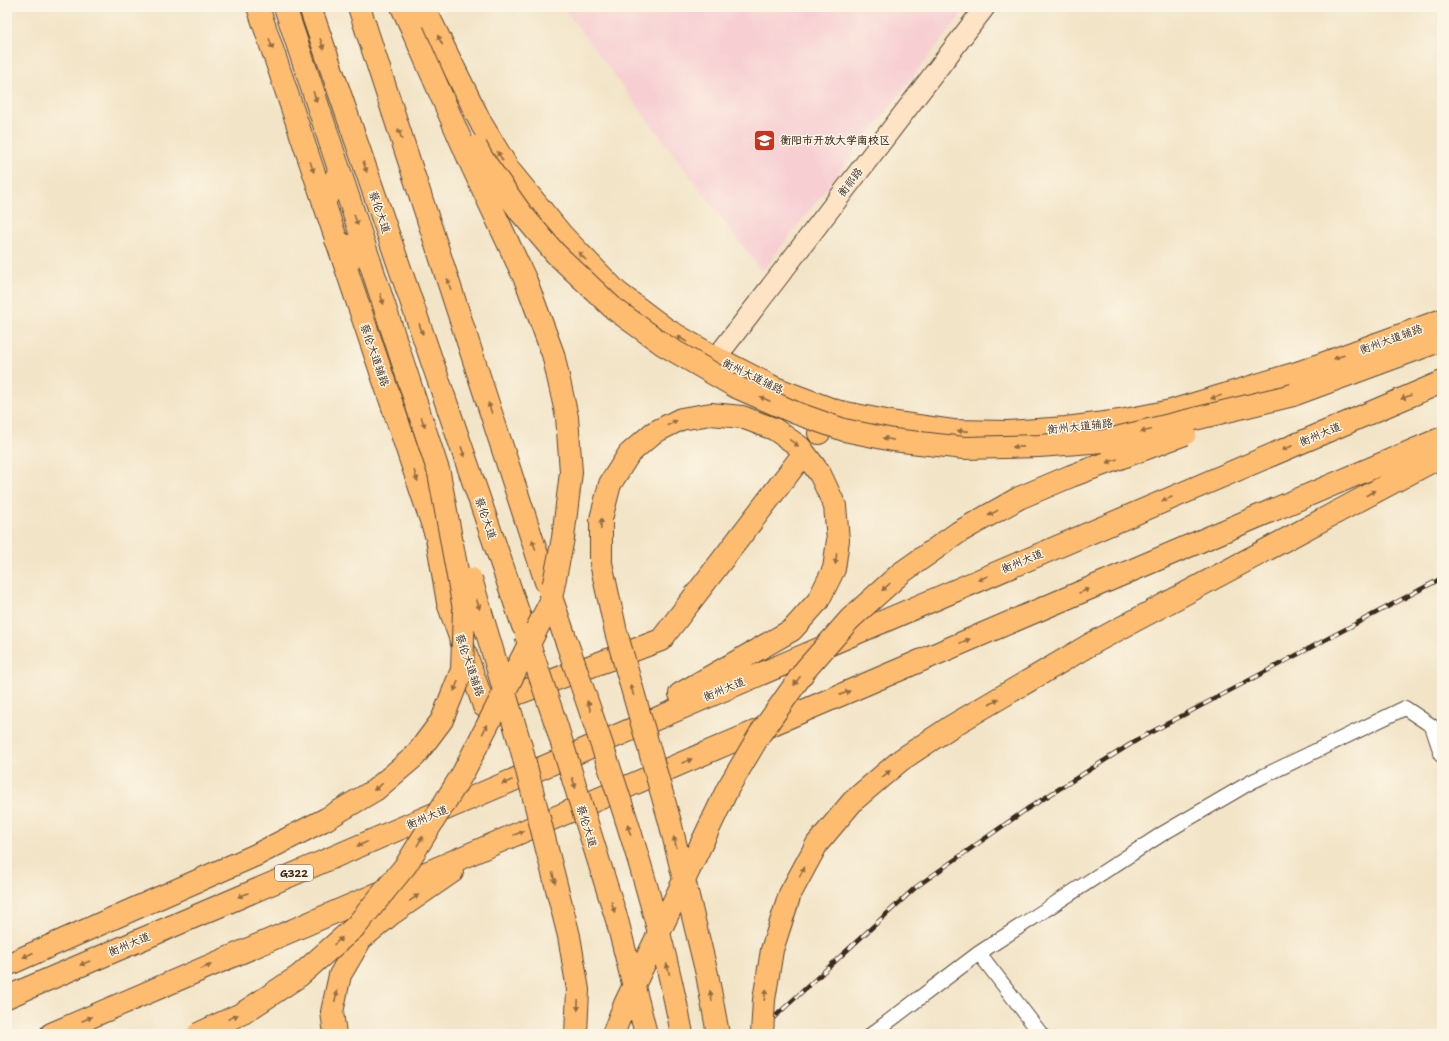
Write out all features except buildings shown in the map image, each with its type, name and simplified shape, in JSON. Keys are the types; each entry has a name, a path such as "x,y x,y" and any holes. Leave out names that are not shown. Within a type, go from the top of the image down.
{"main road":[{"name":"蔡伦大道辅路","path":"258,7 437,538 448,603 484,706 661,640 798,461"},
{"path":"284,7 439,473 521,747 569,936 578,990 576,1034"},
{"name":"蔡伦大道","path":"310,7 524,626 556,724 616,920 646,1034"},
{"path":"359,7 546,582 613,778 646,886 674,992 682,1034"},
{"path":"198,1034 243,1013 299,976 356,926 406,865 463,773 550,603 564,538 571,472 567,417 552,354 526,281 472,166 402,7"},
{"path":"428,8 482,125 509,170 562,235 617,292 666,329 712,356"},
{"path":"413,31 482,158 521,213 555,254 613,308 664,345 736,387 796,413 844,430 893,440 964,448 1039,446 1104,442 1293,395"},
{"path":"324,203 339,171"},
{"path":"336,240 370,262"},
{"name":"衡州大道辅路","path":"712,356 775,388 836,411 896,423 953,431 1008,432 1066,428 1120,421 1171,411 1300,372 1442,320"},
{"path":"613,1034 625,1004 728,788 760,734 806,669 850,619 901,573 959,532 1019,498 1071,476 1442,340"},
{"name":"衡州大道","path":"7,997 1442,382"},
{"path":"820,433 836,411"},
{"path":"582,750 792,630 818,601 834,569 838,540 835,506 820,474 800,447 774,429 742,417 711,414 681,419 653,433 629,454 610,484 600,519 601,563 616,632 670,822 707,974 718,1034"},
{"path":"51,1034 1442,438"},
{"path":"762,1034 764,1000 772,950 790,894 817,844 853,801 901,760 952,726 1091,644 1442,456"},
{"path":"7,965 256,855 326,819 375,790 415,756 442,720 462,670 464,609 439,473"},
{"path":"335,1034 332,1012 340,975 361,939 390,914 495,844"},
{"path":"7,993 42,982"}],"street":[{"name":"衡祁路","path":"712,356 974,7"},
{"name":"衡祁路","path":"712,356 985,7"},
{"path":"872,1034 980,953 1162,834 1251,782 1405,708 1432,726 1442,756"},
{"path":"980,953 1041,1034"}],"shaded area":[{"name":"衡阳市开放大学南校区","path":"563,7 967,7 762,272"}],"railway":[{"path":"756,1034 916,887 1027,809 1142,737 1442,578"}],"place":[{"name":"衡阳市开放大学南校区","path":"764,140"}]}
